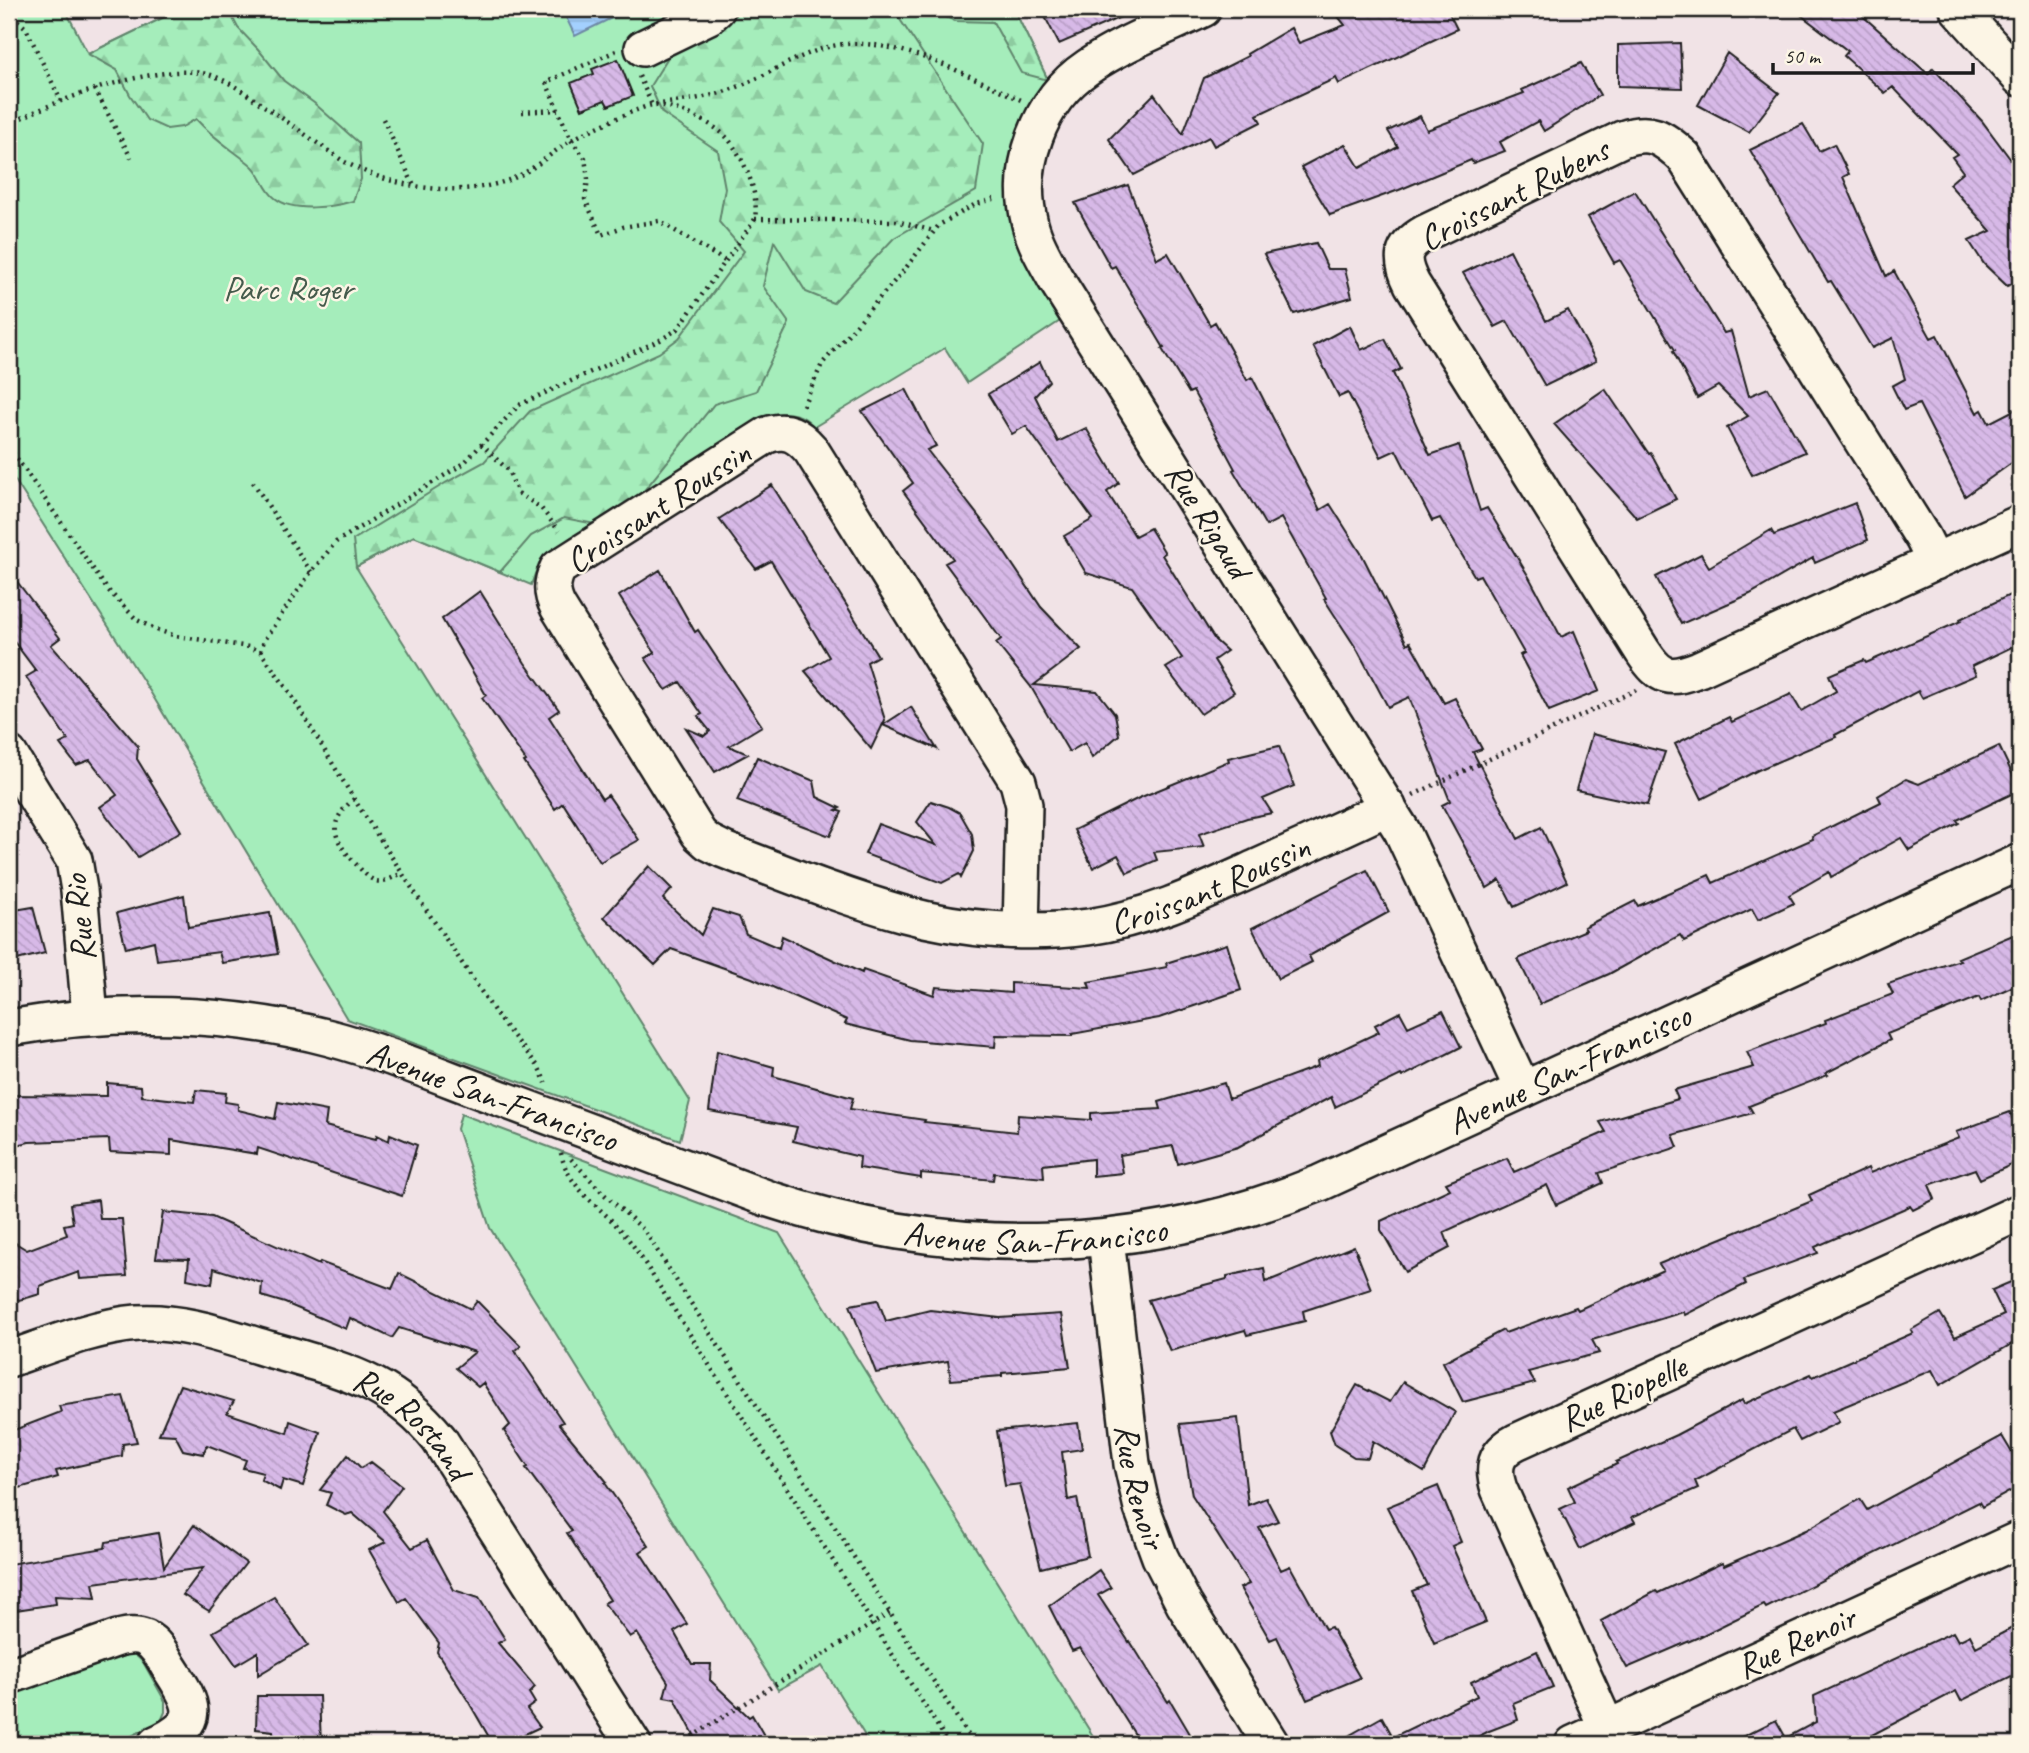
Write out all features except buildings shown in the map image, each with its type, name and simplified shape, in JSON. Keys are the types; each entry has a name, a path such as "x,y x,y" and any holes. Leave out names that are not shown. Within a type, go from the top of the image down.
{"street":[{"path":"636,56 717,9"},
{"path":"1958,9 2020,78"},
{"name":"Rue Rigaud","path":"1187,12 1095,62 1058,94 1038,129 1027,167 1026,190 1030,224 1055,278 1396,803 1409,844 1524,1090"},
{"name":"Croissant Rubens","path":"1935,562 1923,538 1684,157 1666,141 1644,134 1622,139 1425,233 1409,244 1404,258 1412,284 1650,663 1663,675 1677,676 1699,669 1935,562 2020,523"},
{"name":"Croissant Roussin","path":"1021,930 1024,805 1018,782 802,439 784,432 767,435 558,568 553,579 553,597 690,820 708,842 849,897 906,915 963,926 1021,930 1090,927 1150,913 1196,895 1396,803"},
{"name":"Rue Rio","path":"9,754 74,860 90,1016"},
{"name":"Avenue San-Francisco","path":"9,1028 90,1016 211,1019 265,1024 360,1047 769,1199 868,1227 921,1236 1003,1242 1106,1239 1196,1223 1269,1202 1320,1183 2020,862"},
{"name":"Rue Riopelle","path":"1607,1728 1499,1489 1495,1465 1499,1455 1516,1442 2020,1212"},
{"name":"Rue Renoir","path":"1106,1239 1132,1464 1142,1508 1173,1584 1196,1626 1271,1744"},
{"name":"Rue Rostand","path":"9,1359 116,1326 138,1323 177,1325 313,1362 373,1384 391,1395 425,1422 453,1458 633,1744"},
{"name":"Rue Renoir","path":"1573,1744 2020,1539"},
{"path":"9,1676 118,1638 133,1635 144,1637 154,1645 186,1693 190,1706 189,1719 179,1731 156,1744"}],"path":[{"path":"10,9 26,28 61,101"},
{"path":"9,124 95,89 171,72 192,72 211,75 233,85 361,172 414,186 466,188 505,181 537,167 571,140 652,105 706,98 738,87 827,47 845,44 885,47 912,54 947,66 1032,105"},
{"path":"652,105 636,56 546,82 571,140 585,158 588,179 585,199 601,234 659,221 725,261"},
{"path":"95,89 131,158"},
{"path":"261,652 264,640 311,572 336,542 463,464 511,413 530,398 660,340 678,329 755,219 756,209 754,192 746,170 736,149 724,134 689,114 652,105"},
{"path":"522,113 558,110"},
{"path":"383,119 414,186"},
{"path":"800,413 822,364 905,269 934,231 954,214 1001,197"},
{"path":"755,219 896,221 934,231"},
{"path":"481,444 508,470 519,493 541,508 553,522 573,556"},
{"path":"9,447 107,589 137,620 176,636 249,647 261,652 290,692 402,873 501,1021 538,1066 547,1091"},
{"path":"253,482 311,572"},
{"path":"1396,803 1625,696 1645,683"},
{"path":"355,799 341,810 336,820 338,841 360,868 376,881 402,873"},
{"path":"949,1744 640,1255 617,1226 576,1187 563,1166 560,1148 605,1195 644,1230 974,1744"},
{"path":"680,1744 890,1613"}],"green space":[{"name":"Parc Roger","path":"9,9 65,9 88,54 181,9 1014,9 1048,80 1022,127 1063,319 967,383 945,348 814,427 795,414 772,415 570,538 539,563 531,585 414,536 356,567 690,1101 680,1140 347,1019 151,693 9,471"},
{"path":"181,9 228,9 238,28 284,81 314,103 359,143 361,179 353,201 313,207 283,203 271,195 254,167 196,119 182,127 167,129 147,120 117,70 88,54"},
{"path":"730,9 897,9 895,12 983,144 976,191 894,238 833,303 806,292 774,241 763,286 789,323 756,391 714,404 643,492 595,524 564,518 531,536 500,572 414,536 356,567 353,540 484,462 530,411 659,353 679,338 744,251 719,222 725,188 718,151 662,113 650,86 670,54"},
{"path":"928,9 1014,9 1048,80 1021,73 993,22 955,21"},
{"path":"461,1114 779,1233 1098,1744 870,1744 822,1666 778,1690 490,1228 457,1129"},
{"path":"124,1653 133,1653 143,1662 165,1701 165,1712 161,1721 116,1744 9,1744 9,1691"}],"water":[{"path":"562,9 630,9 575,36"}]}
